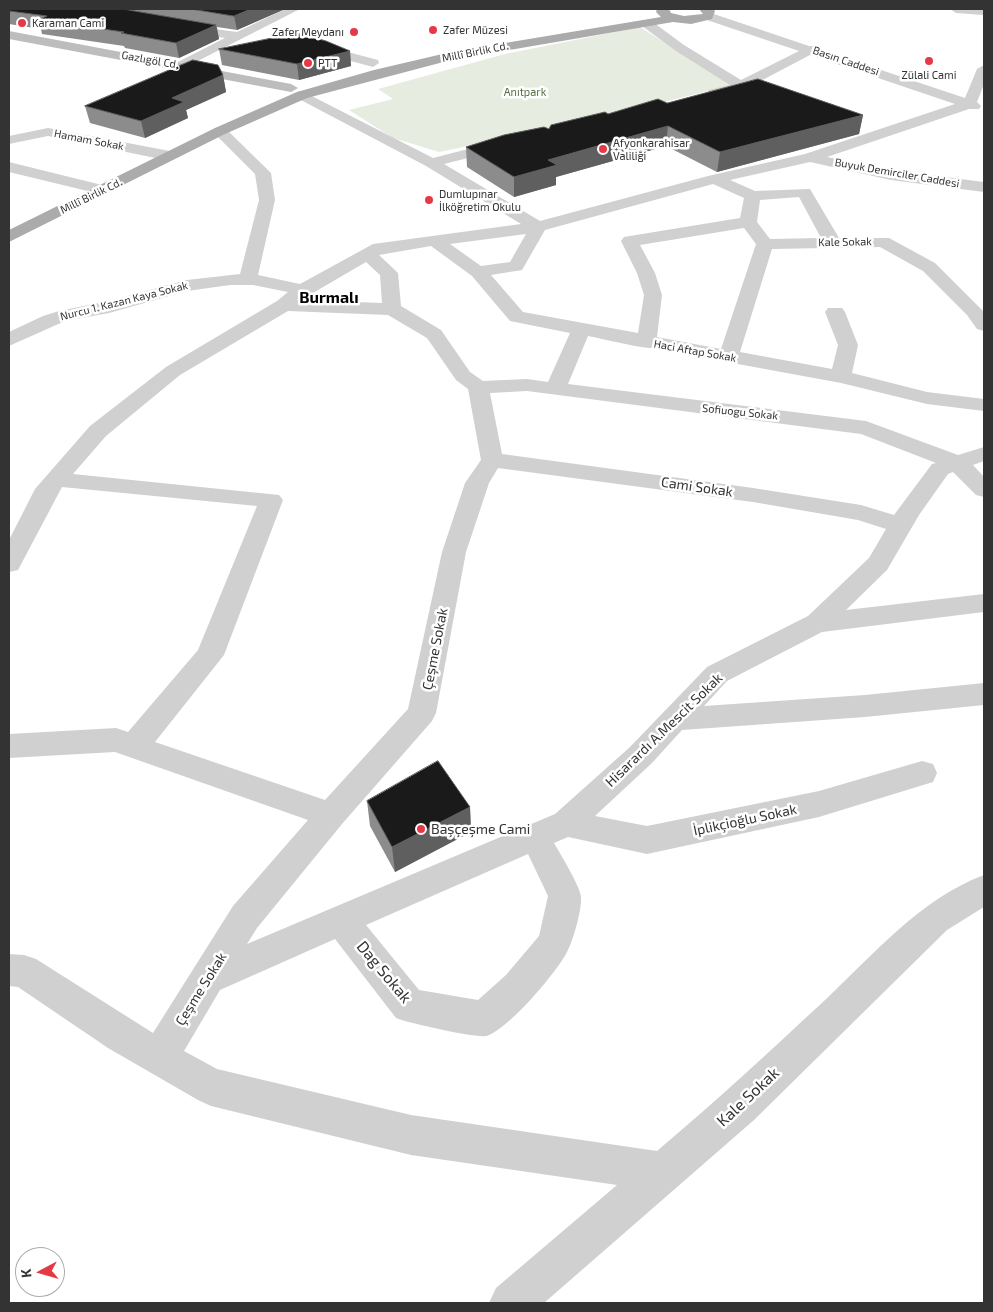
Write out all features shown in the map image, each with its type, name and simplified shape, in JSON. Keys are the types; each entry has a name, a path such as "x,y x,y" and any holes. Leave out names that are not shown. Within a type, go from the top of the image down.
{"main road":[{"name":"Millî Birlik Cd.","path":"9,237 280,103 296,92 373,63 533,31 642,14 668,14 690,20 707,11"},
{"name":"Millî Birlik Cd.","path":"296,92 642,14"}],"street":[{"path":"179,66 294,9"},
{"path":"956,9 984,11"},
{"path":"979,9 984,11"},
{"name":"Basın Caddesi","path":"707,11 977,106"},
{"path":"642,14 680,48 741,86 760,92"},
{"path":"169,24 237,36"},
{"path":"250,30 269,35"},
{"name":"Gazlıgöl Cd.","path":"9,35 179,66 296,92"},
{"path":"297,43 373,63"},
{"path":"702,96 741,86 812,49"},
{"path":"9,564 47,489 98,431 173,371 379,248 538,227 714,179 810,158 879,134 977,106 984,69"},
{"path":"296,92 432,163 538,227"},
{"path":"861,127 879,134"},
{"path":"220,131 263,173 267,200 248,278"},
{"name":"Hamam Sokak","path":"9,140 48,132 170,156"},
{"path":"432,163 519,141"},
{"name":"Buyuk Demirciler Caddesi","path":"810,158 891,175 984,187"},
{"path":"9,167 104,190"},
{"path":"714,179 753,196 804,192 833,243"},
{"path":"728,357 765,244 748,222 753,196"},
{"path":"646,343 654,295 646,273 630,241 748,222"},
{"path":"478,272 516,266 538,227"},
{"name":"Haci Aftap Sokak","path":"434,241 478,272 517,317 646,343 841,377 927,398 984,404"},
{"name":"Kale Sokak","path":"765,244 883,242 929,267 974,311 984,325"},
{"path":"368,254 389,273 392,309"},
{"name":"Nurcu 1. Kazan Kaya Sokak","path":"9,340 51,320 115,305 189,284 248,278 279,283 293,298"},
{"path":"293,298 392,309 434,334 463,376 478,387 492,460"},
{"path":"835,312 848,345 841,377"},
{"path":"555,389 581,330"},
{"name":"Sofiuogu Sokak","path":"478,387 527,385 866,428 957,463 984,490"},
{"name":"Hisarardı A.Mescit Sokak","path":"208,978 566,823 641,756 717,674 817,623 878,564 900,526 940,469 984,454"},
{"name":"Cami Sokak","path":"492,460 763,496 861,513 900,526"},
{"name":"Çeşme Sokak","path":"159,1058 245,917 331,815 422,713 454,552 477,483 492,460"},
{"path":"56,479 271,500 210,655 134,746"},
{"path":"817,623 984,603"},
{"path":"676,718 866,706 984,694"},
{"path":"9,746 116,740 331,815"},
{"name":"İplikçioğlu Sokak","path":"566,823 647,840 818,804 922,773"},
{"name":"Dag Sokak","path":"341,920 409,1006 484,1019 519,987 554,943 565,896 535,836"},
{"name":"Kale Sokak","path":"511,1303 740,1106 935,919 984,890"},
{"path":"9,970 24,971 120,1035 211,1087 410,1135 663,1172"}],"green space":[{"name":"Anıtpark","path":"640,27 732,85 588,121 439,152 393,138 349,110 393,99 378,89 505,54"}],"building":[{"path":"9,9 123,9 216,25 176,43 121,33 124,32 38,20 47,16 9,11"},
{"path":"191,9 251,9 234,16"},
{"path":"297,33 326,41 350,51 297,64 219,49"},
{"path":"193,60 218,65 223,75 172,98 184,102 141,121 85,106"},
{"path":"758,79 863,115 720,152 668,126 548,160 557,165 514,177 466,147 504,135 544,127 549,129 551,125 605,112 608,114 658,99 667,103"},
{"path":"438,761 470,807 392,847 367,801"}],"place":[{"name":"Karaman Cami","path":"22,23"},
{"name":"Zafer Müzesi","path":"433,30"},
{"name":"Zafer Meydanı","path":"354,32"},
{"name":"Zülali Cami","path":"929,61"},
{"name":"PTT","path":"308,63"},
{"name":"Afyonkarahisar Valiliği","path":"603,149"},
{"name":"Dumlupınar İlköğretim Okulu","path":"429,200"},
{"name":"Başçeşme Cami","path":"421,829"}],"district":[{"name":"Burmalı","path":"329,298"}]}
